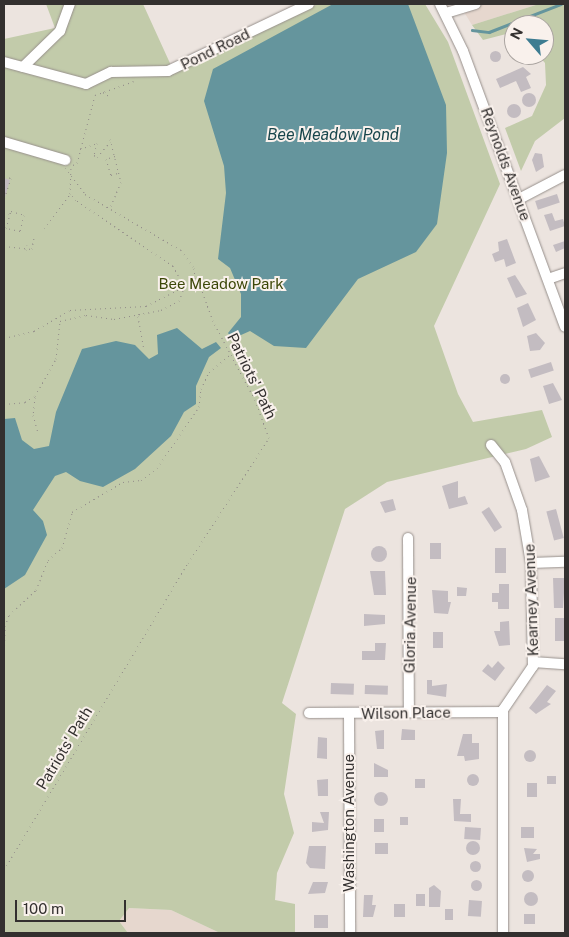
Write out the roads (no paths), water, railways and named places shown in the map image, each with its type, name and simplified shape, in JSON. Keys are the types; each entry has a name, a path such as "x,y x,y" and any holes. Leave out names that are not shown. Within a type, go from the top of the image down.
{"street":[{"path":"22,67 60,31 70,4"},
{"name":"Pond Road","path":"4,62 86,84 111,72 172,69 309,4"},
{"path":"443,8 476,4"},
{"name":"Reynolds Avenue","path":"443,8 519,199 565,327"},
{"path":"4,142 65,160"},
{"path":"519,199 565,175"},
{"path":"548,279 565,273"},
{"name":"Kearney Avenue","path":"491,445 505,462 520,504 531,563 533,662 528,674 507,700 503,712 503,933"},
{"name":"Gloria Avenue","path":"408,538 409,712"},
{"path":"531,563 565,562"},
{"path":"533,662 565,664"},
{"name":"Wilson Place","path":"309,712 503,712"},
{"name":"Washington Avenue","path":"349,713 350,933"}],"water":[{"name":"Bee Meadow Pond","path":"333,4 408,4 446,105 447,153 437,224 416,252 358,279 306,348 274,346 250,331 232,339 228,333 241,317 241,294 230,268 218,259 226,193 224,166 204,101 213,69"},
{"path":"177,328 202,349 216,342 221,348 209,357 196,386 196,404 184,412 171,436 135,469 103,487 80,481 66,472 55,476 33,510 43,521 47,535 25,575 4,589 4,419 15,418 22,440 34,449 49,446 56,412 82,349 116,341 135,345 149,359 158,354 157,335"}],"waterway":[{"path":"472,30 489,32 561,4"}],"park label":[{"name":"Bee Meadow Park","path":"221,284"}]}
